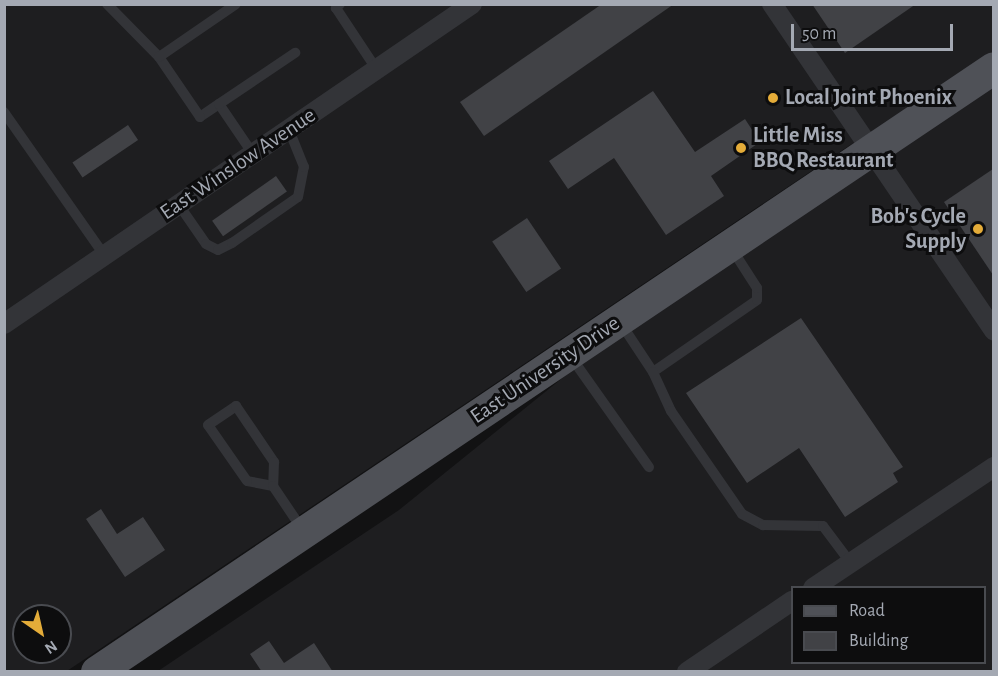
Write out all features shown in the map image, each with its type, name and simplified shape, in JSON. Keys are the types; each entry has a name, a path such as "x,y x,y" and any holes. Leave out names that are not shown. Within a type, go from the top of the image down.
{"main road":[{"name":"East University Drive","path":"97,672 993,68"}],"street":[{"name":"East Winslow Avenue","path":"4,324 472,4"},
{"path":"772,4 993,331"},
{"path":"816,586 993,466"},
{"path":"687,672 791,602"}],"lane":[{"path":"107,4 159,57 200,117 295,52"},
{"path":"159,57 236,4"},
{"path":"340,4 336,8 377,70"},
{"path":"219,104 253,154"},
{"path":"4,112 105,256"},
{"path":"179,205 206,244 218,250 232,243 298,197 304,167 289,130"},
{"path":"653,372 757,300 757,288 730,246"},
{"path":"620,321 653,372 671,411 742,514 763,525 822,526 850,562"},
{"path":"569,355 649,467"},
{"path":"273,486 247,481 208,425 236,406 273,462 273,486 304,532"}],"shaded area":[{"path":"4,5 993,5 993,671 158,671 399,510 853,143 67,671 5,671"}],"building":[{"path":"602,4 674,4 484,136 460,102"},
{"path":"812,4 916,4 845,53"},
{"path":"653,91 695,152 745,119 760,142 711,176 724,196 666,235 614,158 568,189 549,161"},
{"path":"128,125 138,140 83,177 72,162"},
{"name":"Bob's Cycle Supply","path":"993,169 993,275 944,202"},
{"path":"276,176 287,192 223,236 212,221"},
{"path":"527,218 561,269 526,292 492,241"},
{"path":"801,318 903,467 893,473 898,482 845,517 799,448 747,483 686,393"},
{"path":"101,509 117,534 143,517 165,550 125,577 86,519"},
{"path":"269,641 284,663 314,643 333,672 262,672 250,654"}],"place":[{"name":"Local Joint Phoenix","path":"773,98"},
{"name":"Little Miss BBQ Restaurant","path":"741,148"},
{"name":"Bob's Cycle Supply","path":"978,229"}]}
